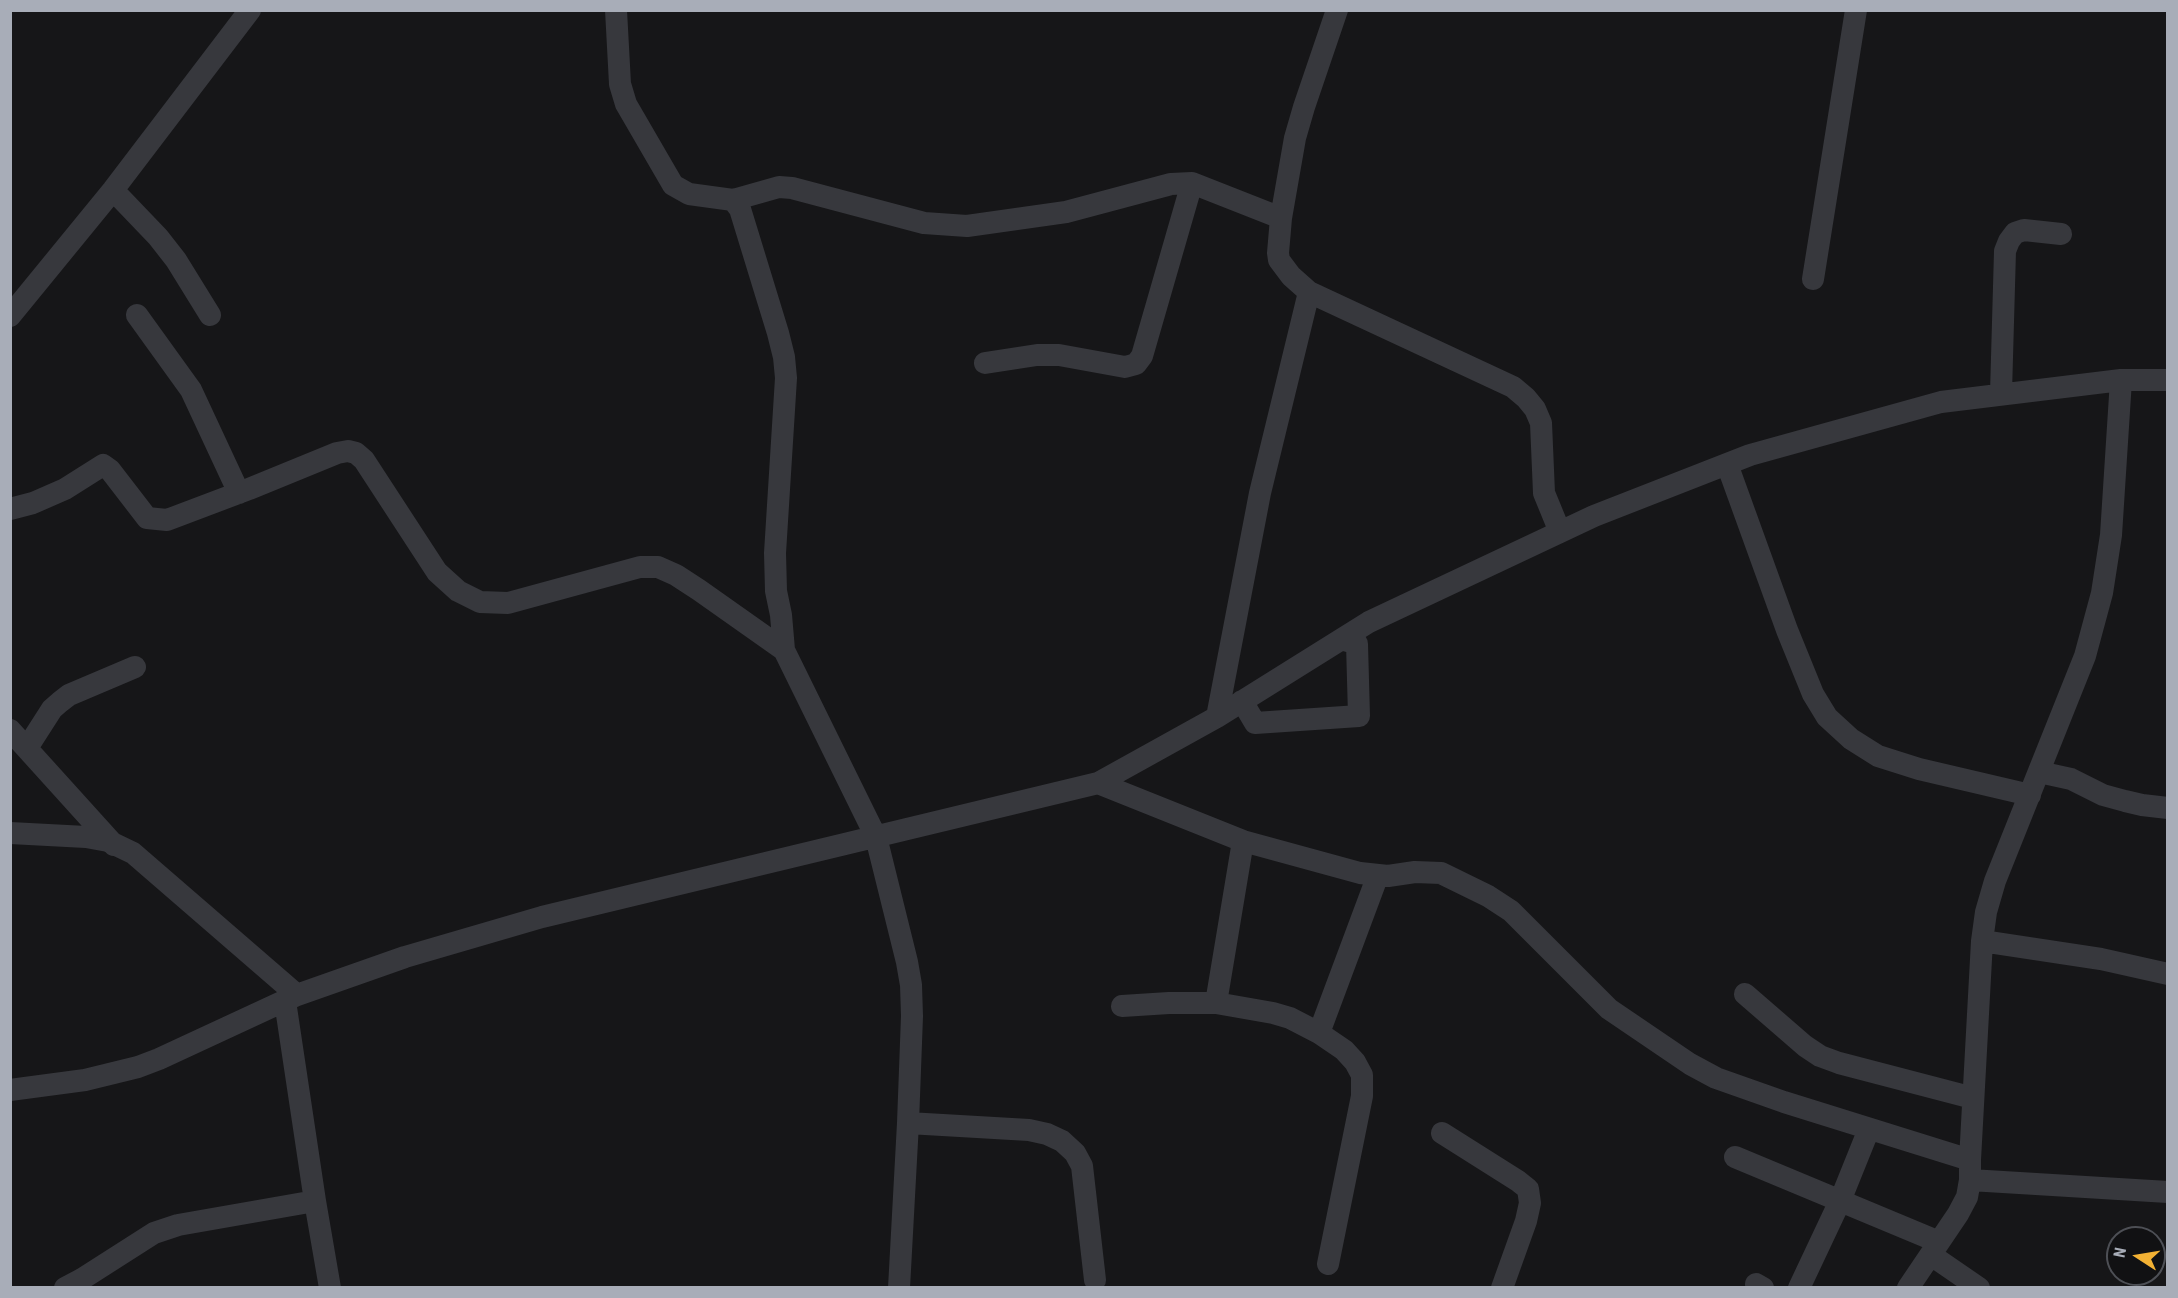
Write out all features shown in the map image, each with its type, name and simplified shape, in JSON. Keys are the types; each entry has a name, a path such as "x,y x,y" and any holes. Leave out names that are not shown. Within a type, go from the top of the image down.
{"street":[{"path":"10,316 113,190 250,10"},
{"path":"616,10 618,63 626,104 668,178 680,191 689,194 733,200 779,187 792,188 924,223 967,225 1066,212 1171,184 1192,183 1281,218"},
{"path":"1337,10 1301,117 1281,218 1278,253 1280,260 1291,276 1309,292 1513,387 1526,398 1541,423 1544,493 1560,532"},
{"path":"1813,279 1856,10"},
{"path":"985,363 1037,355 1059,355 1125,367 1136,364 1142,356 1192,183"},
{"path":"113,190 158,237 176,260 210,315"},
{"path":"733,200 740,209 784,357 786,378 775,553 776,591 784,650 876,837 908,962 912,1016 899,1287"},
{"path":"2001,393 2005,251 2008,241 2015,233 2024,230 2061,234"},
{"path":"1217,717 1260,493 1309,292"},
{"path":"137,315 191,390 239,493"},
{"path":"1908,1287 1967,1197 1982,941 1986,912 1995,881 2085,656 2103,593 2111,536 2121,380"},
{"path":"10,1090 85,1080 138,1067 291,998 405,957 542,917 1098,783 1217,717 1369,622 1594,516 1750,455 1941,402 2121,380 2168,380"},
{"path":"10,509 33,503 65,489 103,465 110,470 147,518 158,520 174,518 348,451 356,453 364,460 437,572 458,591 480,602 508,603 640,567 658,567 676,575 699,590 784,650"},
{"path":"1727,464 1796,652 1813,694 1827,717 1851,739 1878,756 1919,769 2030,795"},
{"path":"1242,701 1255,723 1359,716 1357,645 1342,639"},
{"path":"27,748 52,709 69,695 135,666"},
{"path":"10,730 114,844"},
{"path":"2039,772 2071,779 2114,798 2168,808"},
{"path":"1098,783 1242,841 1360,873 1388,876 1415,872 1441,873 1467,885 1510,910 1608,1009 1690,1064 1716,1078 1749,1091 1869,1129 1970,1170 2166,1185"},
{"path":"10,833 86,837 108,841 133,853 291,998 315,1201 330,1287"},
{"path":"1216,1003 1242,841"},
{"path":"1319,1033 1378,875"},
{"path":"1982,941 2102,958 2168,975"},
{"path":"1745,994 1805,1046 1820,1056 1973,1098"},
{"path":"1122,1006 1216,1003 1273,1013 1290,1018 1319,1033 1344,1050 1355,1062 1362,1076 1362,1096 1328,1264"},
{"path":"908,1123 1029,1130 1047,1134 1062,1141 1075,1153 1082,1166 1095,1280"},
{"path":"1799,1287 1840,1201 1869,1129"},
{"path":"1442,1133 1528,1189 1530,1203 1526,1221 1502,1287"},
{"path":"1735,1157 1840,1201 1935,1248 1979,1287"},
{"path":"65,1287 82,1279 154,1233 178,1225 315,1201"}]}
